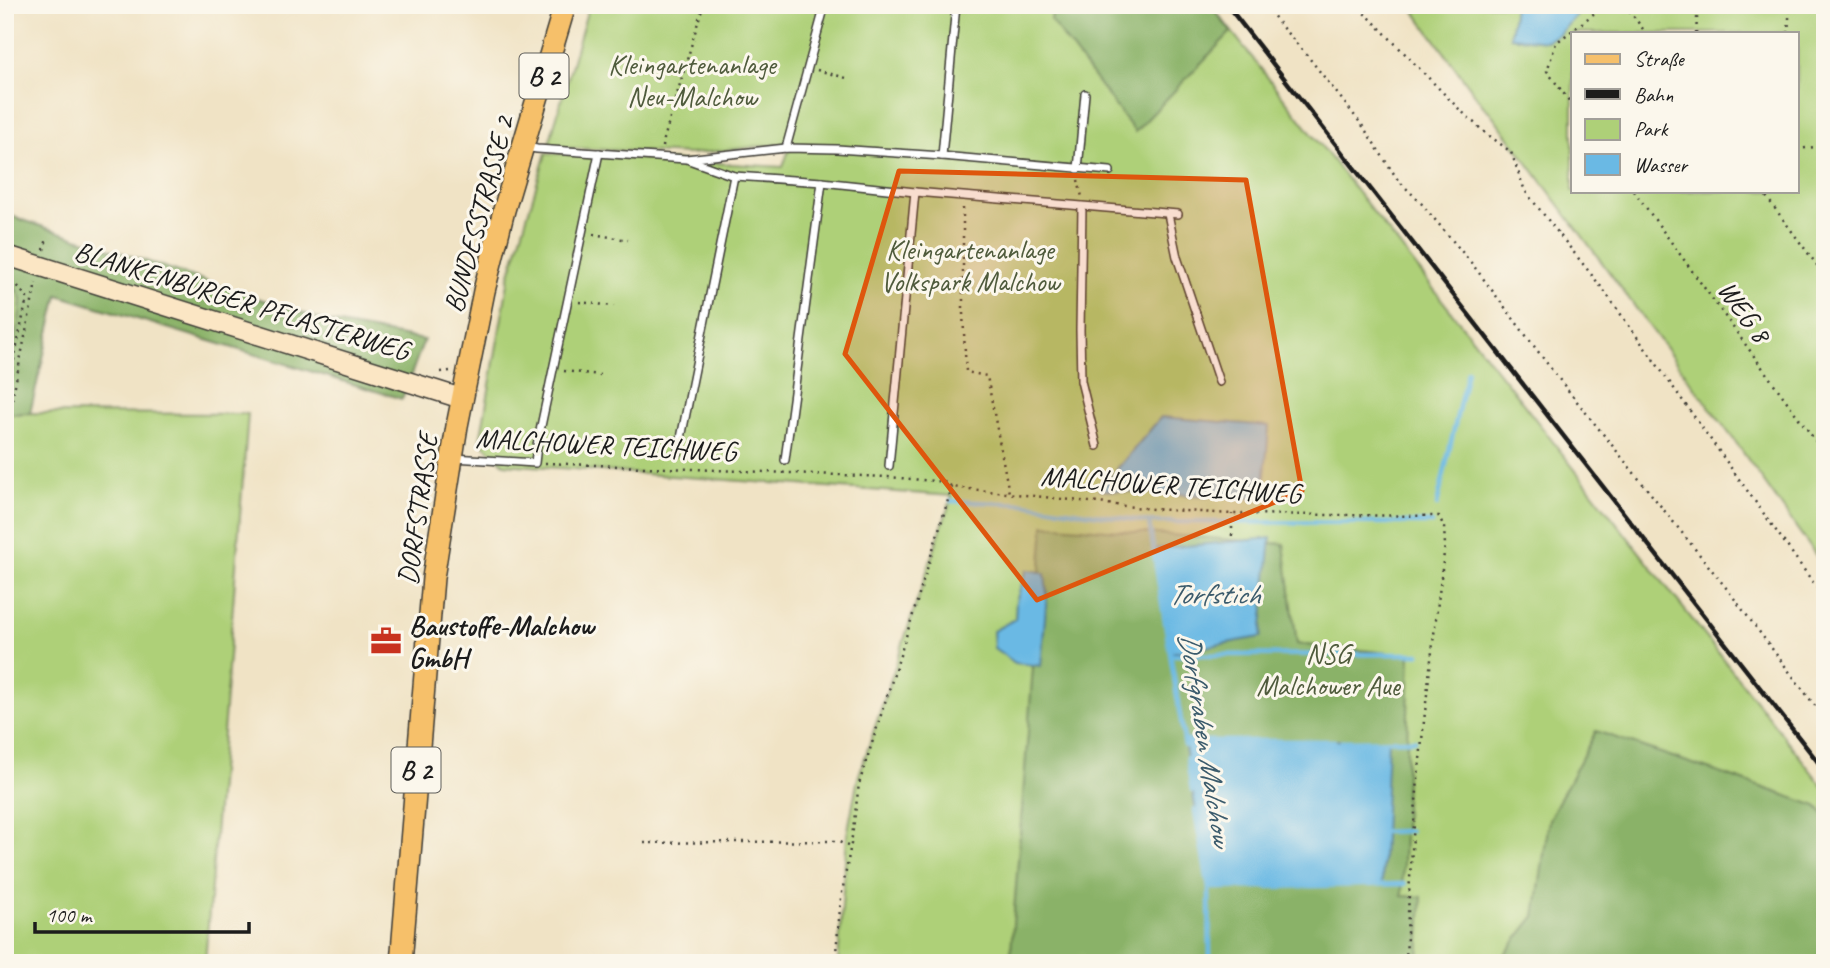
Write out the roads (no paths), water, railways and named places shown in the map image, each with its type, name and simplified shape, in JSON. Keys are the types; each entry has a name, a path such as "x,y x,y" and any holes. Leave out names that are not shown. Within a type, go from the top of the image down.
{"main road":[{"name":"BUNDESSTRASSE 2","path":"463,399 504,210 565,5"},
{"name":"BLANKENBURGER PFLASTERWEG","path":"5,255 463,399"},
{"name":"DORFSTRASSE","path":"401,963 433,578 463,399"}],"lane":[{"path":"786,148 825,5"},
{"path":"942,156 956,5"},
{"path":"1078,169 1085,94"},
{"path":"523,146 686,159 786,148 836,149 1110,171"},
{"name":"MALCHOWER TEICHWEG","path":"453,458 535,463 599,153"},
{"path":"686,159 734,176 1178,214"},
{"path":"678,453 734,176"},
{"path":"785,460 822,182"},
{"path":"889,466 915,192"},
{"path":"1082,207 1081,381 1097,446"},
{"path":"1168,214 1177,257 1219,382"}],"water":[{"path":"1514,5 1586,5 1559,34 1546,41 1510,37"},
{"name":"Torfstich","path":"1161,417 1269,426 1263,499 1099,490"},
{"name":"Torfstich","path":"1271,538 1261,637 1171,653 1154,549"},
{"path":"1027,570 1045,574 1047,594 1041,666 1015,663 994,648 993,631 1015,619 1016,601"},
{"path":"1388,740 1382,884 1209,888 1184,741"}],"waterway":[{"name":"Dorfgraben Malchow","path":"1437,505 1467,371"},
{"path":"951,501 1025,504 1149,522 1432,523"},
{"name":"Dorfgraben Malchow","path":"1149,522 1185,746"},
{"path":"1171,655 1419,654"},
{"path":"1342,741 1415,740"},
{"path":"1184,741 1334,741"},
{"name":"Dorfgraben Malchow","path":"1187,758 1192,791"},
{"name":"Dorfgraben Malchow","path":"1195,810 1209,888 1210,963"},
{"path":"1379,832 1410,831"},
{"path":"1209,888 1405,884"}],"railway":[{"path":"1227,5 1825,771"}],"place":[{"name":"Baustoffe-Malchow GmbH","path":"386,641"}],"park label":[{"name":"Kleingartenanlage Neu-Malchow","path":"692,80"},
{"name":"Kleingartenanlage Volkspark Malchow","path":"970,265"},
{"name":"NSG Malchower Aue","path":"1328,669"}]}
